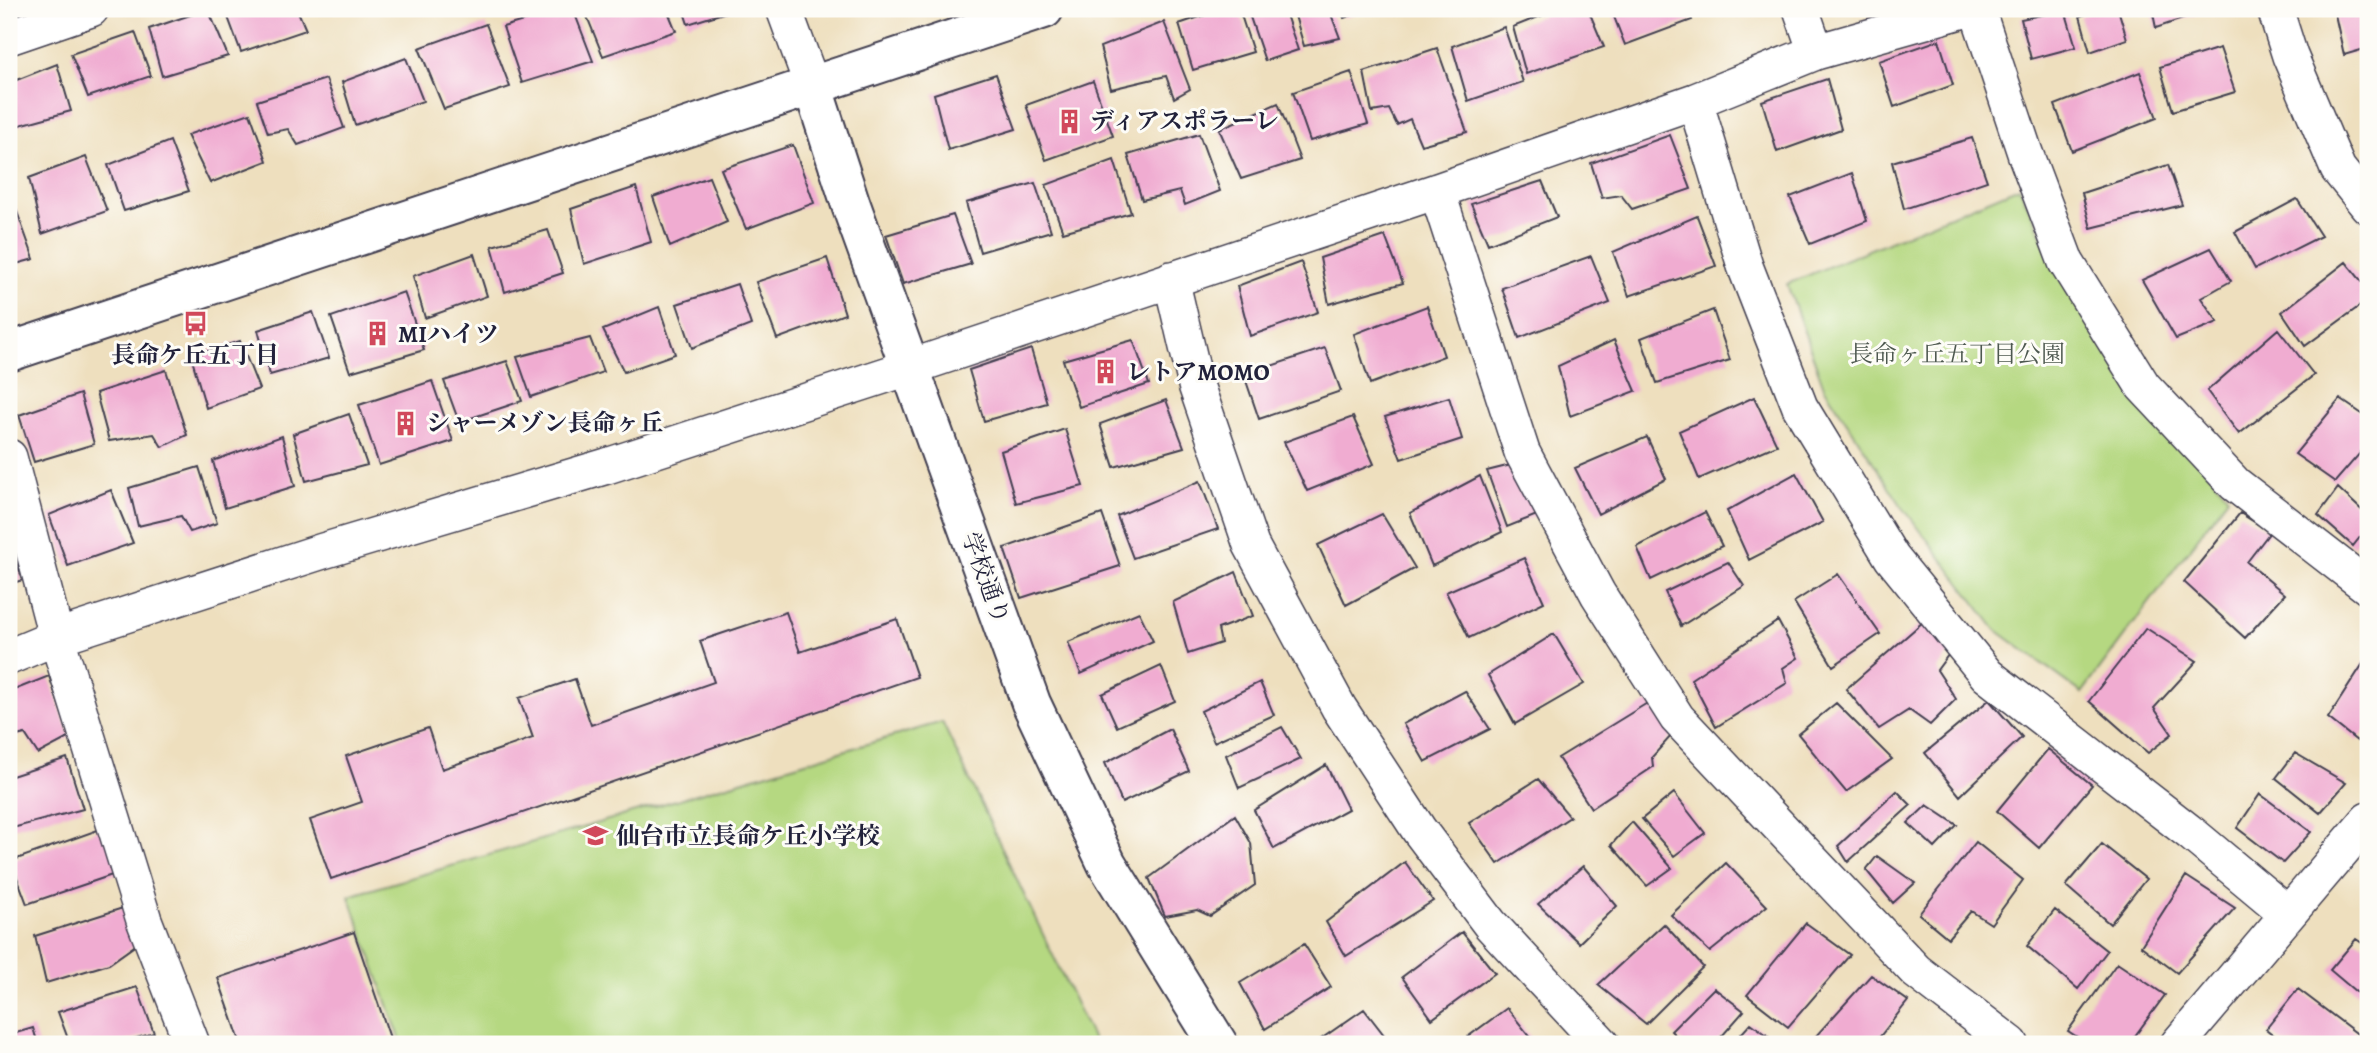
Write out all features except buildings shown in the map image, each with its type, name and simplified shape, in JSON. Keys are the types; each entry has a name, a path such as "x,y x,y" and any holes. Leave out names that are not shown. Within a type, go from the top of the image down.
{"street":[{"path":"9,37 90,9"},
{"path":"784,9 812,85"},
{"path":"9,352 1044,9"},
{"path":"1801,9 1816,52"},
{"path":"9,657 57,637 323,551 607,466 911,367 1437,191 1695,101 1816,52 1968,9"},
{"path":"1977,9 2025,153 2066,262 2143,386 2235,484 2368,587"},
{"path":"2275,9 2290,57 2338,169 2368,206"},
{"name":"学校通り","path":"812,85 851,205 1031,703 1108,864 1218,1044"},
{"path":"1695,101 1745,266 1800,407 1892,558 1987,675 2182,826 2288,914"},
{"path":"1437,191 1522,452 1598,594 1677,718 1916,971 2011,1044"},
{"path":"1171,279 1196,384 1251,545 1339,708 1419,830 1490,924 1602,1044"},
{"path":"9,457 57,637 144,920 192,1044"},
{"path":"2178,1044 2368,820"}],"green space":[{"name":"長命ヶ丘五丁目公園","path":"2019,187 2060,274 2228,497 2082,693 1996,630 1901,505 1824,387 1787,284"},
{"path":"942,722 1095,1044 402,1044 349,896"}],"place":[{"name":"ディアスポラーレ","path":"1070,121"},
{"name":"長命ケ丘五丁目","path":"195,324"},
{"name":"MIハイツ","path":"378,334"},
{"name":"レトアMOMO","path":"1106,372"},
{"name":"シャーメゾン長命ヶ丘","path":"406,423"},
{"name":"仙台市立長命ケ丘小学校","path":"596,836"}]}
